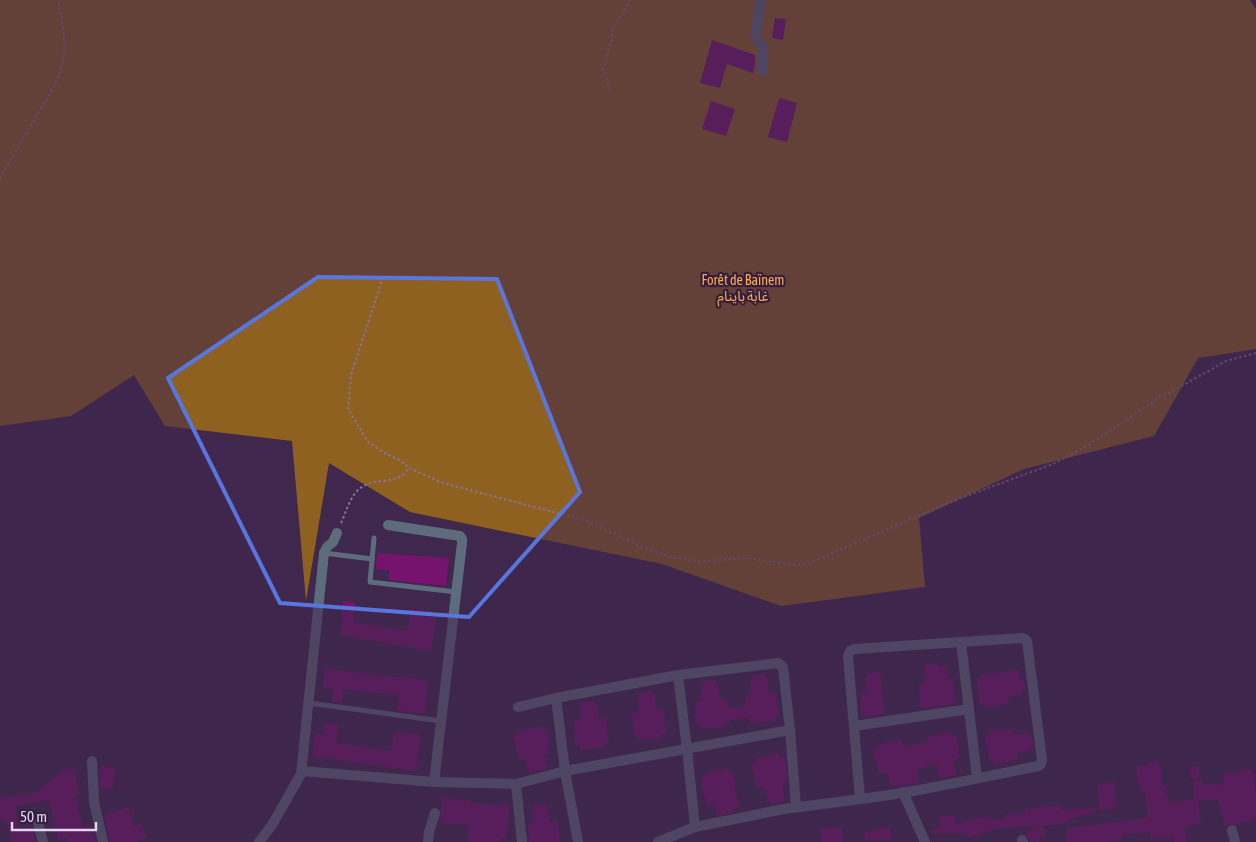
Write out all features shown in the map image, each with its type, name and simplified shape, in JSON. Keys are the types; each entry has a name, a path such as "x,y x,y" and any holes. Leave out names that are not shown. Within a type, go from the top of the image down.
{"street":[{"path":"761,0 754,36 762,46 762,71"},
{"path":"388,525 460,536 462,539 434,782"},
{"path":"259,842 272,825 302,771 324,554 337,534"},
{"path":"658,842 695,828 784,809 903,792 1038,766 1042,760 1027,641 1025,638 855,649 850,651 848,656 860,798"},
{"path":"961,642 977,778"},
{"path":"518,707 678,674 778,663 782,667 790,730 796,807"},
{"path":"678,674 695,828"},
{"path":"556,698 565,771 578,842"},
{"path":"854,726 969,709"},
{"path":"302,771 434,782 516,784 565,771 790,730"},
{"path":"92,760 94,802 103,842"},
{"path":"516,784 522,842"},
{"path":"903,792 925,842"},
{"path":"428,842 435,814"},
{"path":"38,823 43,842"},
{"path":"1232,830 1235,842"}],"lane":[{"path":"374,538 370,582 457,592"},
{"path":"324,554 372,559"},
{"path":"309,703 441,722"}],"path":[{"path":"0,178 52,90 60,72 65,40 58,0"},
{"path":"610,90 603,69 612,39 612,30 630,0"},
{"path":"383,277 351,375 348,409 368,442 386,454 400,460 409,468 443,482 584,520 643,547 673,558 701,561 746,558 798,565 817,560 950,502 1053,464 1087,446 1163,395 1226,361 1256,353"},
{"path":"337,534 349,504 357,491 369,483 404,475 409,468"}],"highlighted area":[{"path":"318,277 497,279 580,492 469,617 280,603 168,378"}],"green space":[{"name":"Forêt de Baïnem غابة باينام","path":"0,0 1250,0 1256,9 1256,349 1198,358 1154,436 1024,469 919,518 925,587 781,606 662,564 410,512 329,463 306,601 292,441 165,426 134,375 71,416 0,426"}],"building":[{"path":"775,18 786,19 783,40 772,38"},
{"path":"712,40 755,55 753,73 727,64 720,88 700,83"},
{"path":"779,98 797,103 787,142 768,137"},
{"path":"711,101 735,109 726,136 702,129"},
{"path":"377,553 449,558 446,586 388,580 389,570 376,569"},
{"path":"343,601 356,603 353,622 407,631 411,609 437,614 431,651 340,635 343,619 341,619"},
{"path":"939,663 939,667 947,666 949,678 953,678 955,699 953,699 953,704 924,709 920,707 919,684 925,683 924,668 926,668 926,664"},
{"path":"325,669 428,680 425,714 397,711 399,695 344,689 342,703 332,702 333,689 323,688"},
{"path":"1019,670 1019,679 1024,679 1026,691 1022,692 1023,694 1008,697 1009,704 985,708 984,704 980,704 976,680 981,679 981,675"},
{"path":"880,672 885,714 861,716 860,692 867,692 865,677 868,677 867,673"},
{"path":"765,674 765,679 768,678 769,693 776,692 779,717 774,717 775,721 750,723 749,718 730,720 730,722 725,723 725,727 701,729 700,724 696,724 695,701 702,700 701,686 703,681 716,680 720,699 727,698 728,708 746,707 745,695 752,694 750,680 752,680 752,676"},
{"path":"652,691 652,695 655,695 656,710 664,709 666,734 661,734 662,738 637,740 637,735 633,735 632,712 639,712 637,697 640,697 639,693"},
{"path":"594,701 595,705 597,704 599,719 606,718 609,743 604,743 604,747 580,750 579,744 575,745 574,721 581,720 579,706 582,706 581,702"},
{"path":"325,723 339,725 336,743 391,751 394,731 421,735 416,771 312,756 315,733 323,734"},
{"path":"541,726 542,731 546,730 549,741 550,753 544,755 547,769 530,773 526,759 519,760 513,736 518,735 517,731"},
{"path":"1013,728 1014,735 1029,733 1029,735 1032,735 1033,747 1031,750 1017,753 1018,760 994,764 993,759 989,760 985,736 990,735 990,731"},
{"path":"951,731 952,736 956,736 960,758 953,760 957,774 955,776 940,778 936,764 917,769 920,782 893,787 890,786 887,772 879,774 873,750 878,749 877,745 901,739 903,745 906,744 907,746 928,741 927,737"},
{"path":"779,753 780,758 784,757 786,764 787,781 782,782 785,796 783,797 784,801 771,804 764,786 757,788 751,764 756,763 755,759"},
{"path":"1159,761 1163,786 1166,786 1169,803 1194,799 1193,781 1203,781 1203,785 1224,784 1223,774 1239,773 1239,771 1252,769 1256,792 1256,819 1235,824 1231,823 1225,827 1218,799 1198,800 1201,824 1184,827 1187,842 1174,842 1173,837 1150,839 1150,832 1121,835 1122,840 1107,842 1066,842 1067,828 1148,818 1145,792 1140,794 1136,766 1148,765 1148,762"},
{"path":"101,766 115,768 113,789 100,788"},
{"path":"1191,766 1200,767 1198,780 1189,778"},
{"path":"728,768 729,774 733,773 740,808 733,809 734,812 732,813 717,816 713,802 706,803 700,779 705,778 704,774"},
{"path":"73,769 80,794 75,794 82,827 89,825 92,838 94,833 96,842 68,842 67,838 58,840 49,800 16,806 18,830 32,827 36,842 12,842 6,820 0,821 0,798 36,793 63,770"},
{"path":"1114,782 1117,807 1100,811 1097,784"},
{"path":"442,798 469,800 469,803 509,805 507,838 501,838 501,842 467,842 469,825 440,823"},
{"path":"546,804 546,808 549,807 550,822 558,821 560,842 529,842 527,824 533,824 531,809 534,809 533,805"},
{"path":"1060,805 1061,810 1096,808 1096,812 1069,819 1070,823 1043,826 1046,837 1039,838 1039,842 1030,842 1024,834 1035,826 991,829 992,831 968,837 966,833 932,833 932,830 940,828 940,816 955,816 955,824 988,816 989,820 1004,819 1005,814 1025,814 1025,809"},
{"path":"128,807 134,826 141,823 147,838 136,842 110,842 104,815"},
{"path":"842,827 843,842 821,842 820,829"},
{"path":"890,827 892,839 865,841 864,832"}]}
